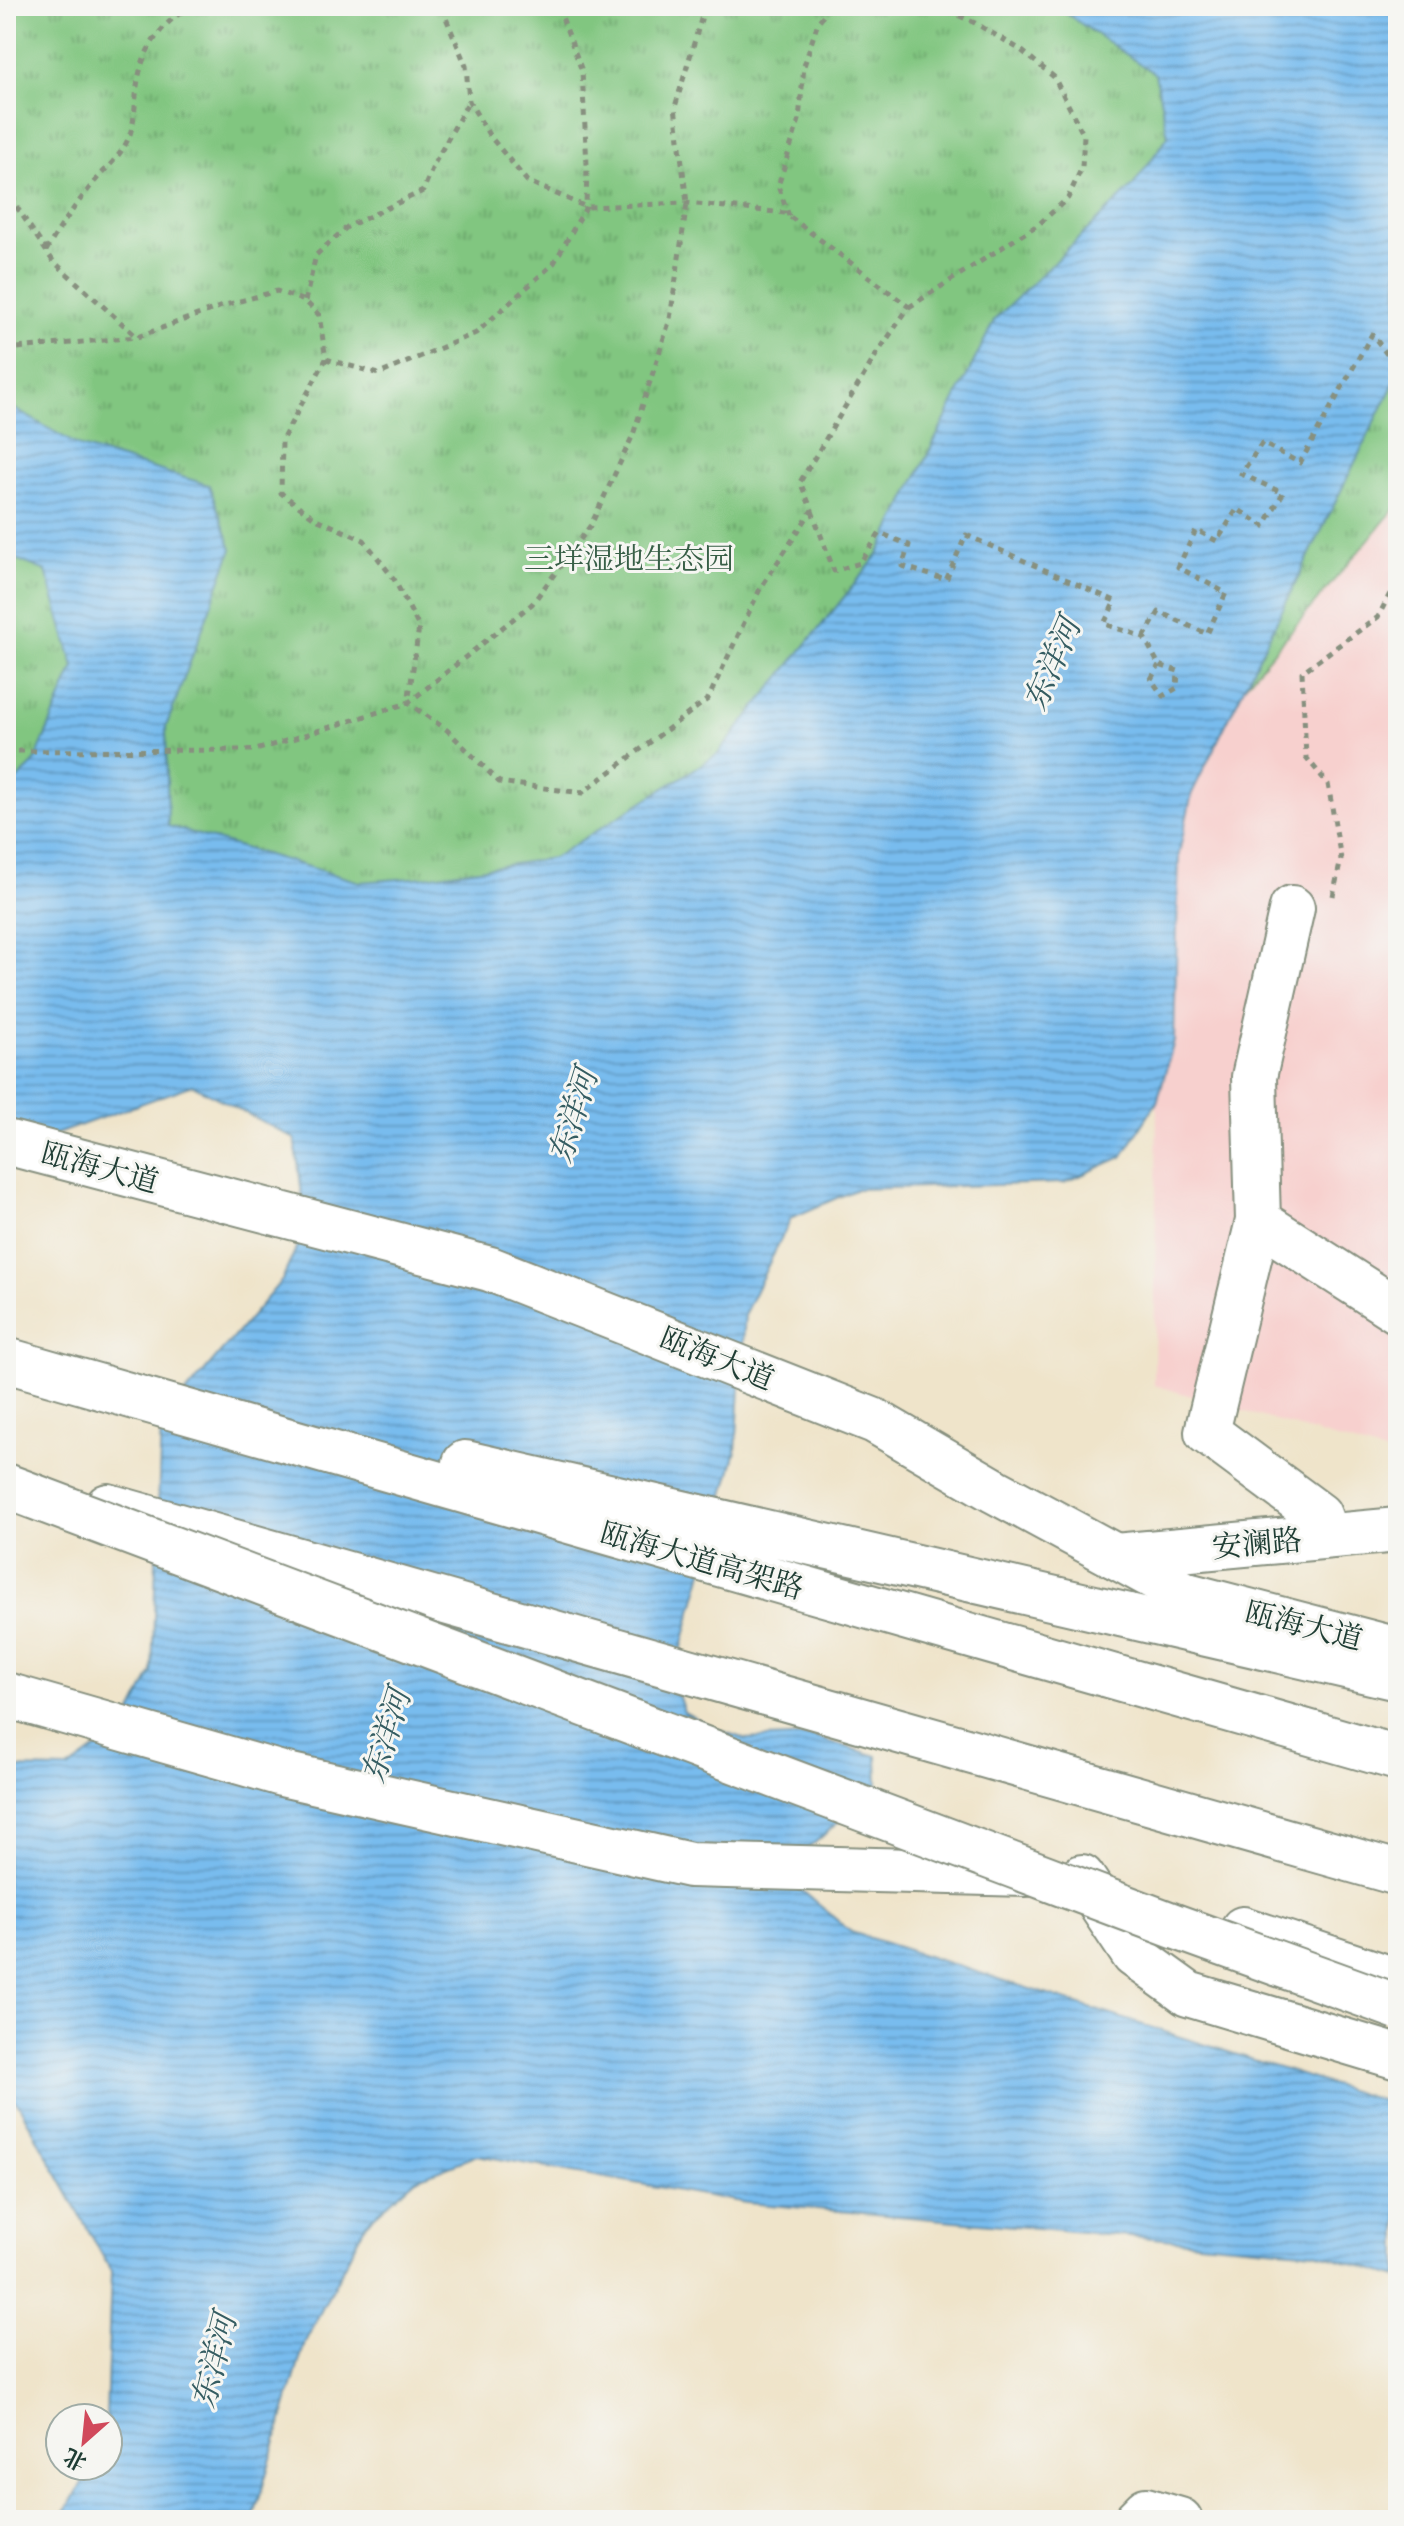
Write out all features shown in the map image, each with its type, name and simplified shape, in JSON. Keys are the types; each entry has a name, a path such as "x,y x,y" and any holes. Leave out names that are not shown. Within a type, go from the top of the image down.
{"main road":[{"path":"1292,908 1254,1077 1258,1221 1207,1432 1319,1515 1327,1536"},
{"name":"瓯海大道","path":"6,1142 490,1269 875,1421 995,1491 1187,1595 1398,1650"},
{"path":"1258,1221 1398,1311"},
{"path":"6,1358 1398,1678"},
{"name":"瓯海大道高架路","path":"6,1358 1390,1753"},
{"path":"6,1477 1398,1873"},
{"path":"6,1486 1174,1926 1398,2007"},
{"name":"安澜路","path":"1115,1556 1398,1530"},
{"path":"6,1695 282,1774 690,1865 1080,1875 1398,1981"},
{"path":"1280,1839 1398,1891"},
{"path":"1080,1875 1134,1955 1188,1994 1398,2057"},
{"path":"1136,2520 1146,2510 1180,2520"}],"path":[{"path":"6,25 18,6"},
{"path":"46,251 63,222 118,158 129,136 140,70 153,39 175,15 191,6"},
{"path":"441,6 466,66 469,101 489,135 527,181 586,207 687,203 785,213 909,307"},
{"path":"326,359 379,374 476,333 554,263 586,207 587,165 582,71 558,6"},
{"path":"6,751 256,750 408,703 532,604 591,525 633,435 670,319 687,203 675,107 705,6"},
{"path":"789,216 778,186 799,120 804,66 818,22 831,6"},
{"path":"938,6 1021,50 1054,77 1084,136 1082,167 1068,198 1039,224 909,307 876,355 800,482 834,571 860,563 880,533 909,545 902,566 946,580 966,535 1115,601 1104,624 1144,637 1159,665 1178,671 1177,688 1163,696 1151,679 1159,665"},
{"path":"305,301 316,255 347,227 423,191 434,164 469,101"},
{"path":"6,172 16,206 53,261 137,337"},
{"path":"6,349 137,337 222,306 277,291 305,301 319,315 326,359 282,440 281,493 316,519 364,540 394,579 419,627 408,703"},
{"path":"1144,637 1159,612 1207,634 1226,593 1178,567 1196,530 1217,541 1237,509 1264,526 1283,493 1241,474 1262,443 1300,463 1372,334 1389,357 1398,383"},
{"path":"408,703 447,730 499,782 582,793 708,699 760,589 812,510"}],"shaded area":[{"path":"1398,375 1398,1457 1154,1385 1157,1102 1174,1041 1179,853 1192,793"}],"green space":[{"name":"三垟湿地生态园","path":"6,6 1398,6 1398,505 825,1180 6,962"}],"water":[{"name":"东洋河","path":"1055,6 1398,6 1398,375 1192,793 1179,853 1174,1041 1157,1102 1122,1157 1064,1183 857,1189 791,1218 745,1313 736,1451 673,1680 684,1712 713,1728 745,1739 810,1736 877,1756 878,1787 801,1855 799,1888 851,1932 1398,2106 1398,2277 1315,2252 747,2203 477,2155 416,2179 366,2223 305,2342 253,2520 59,2520 82,2482 124,2482 124,2402 107,2402 111,2271 20,2107 6,2089 6,1768 68,1769 123,1730 152,1672 161,1423 282,1280 306,1226 295,1139 193,1085 6,1152 6,790 34,763 74,667 46,571 6,555 6,404 81,447 209,485 232,549 166,727 168,826 360,882 425,877 553,858 718,754 878,555 995,319 1132,187 1168,136 1155,74"}]}
